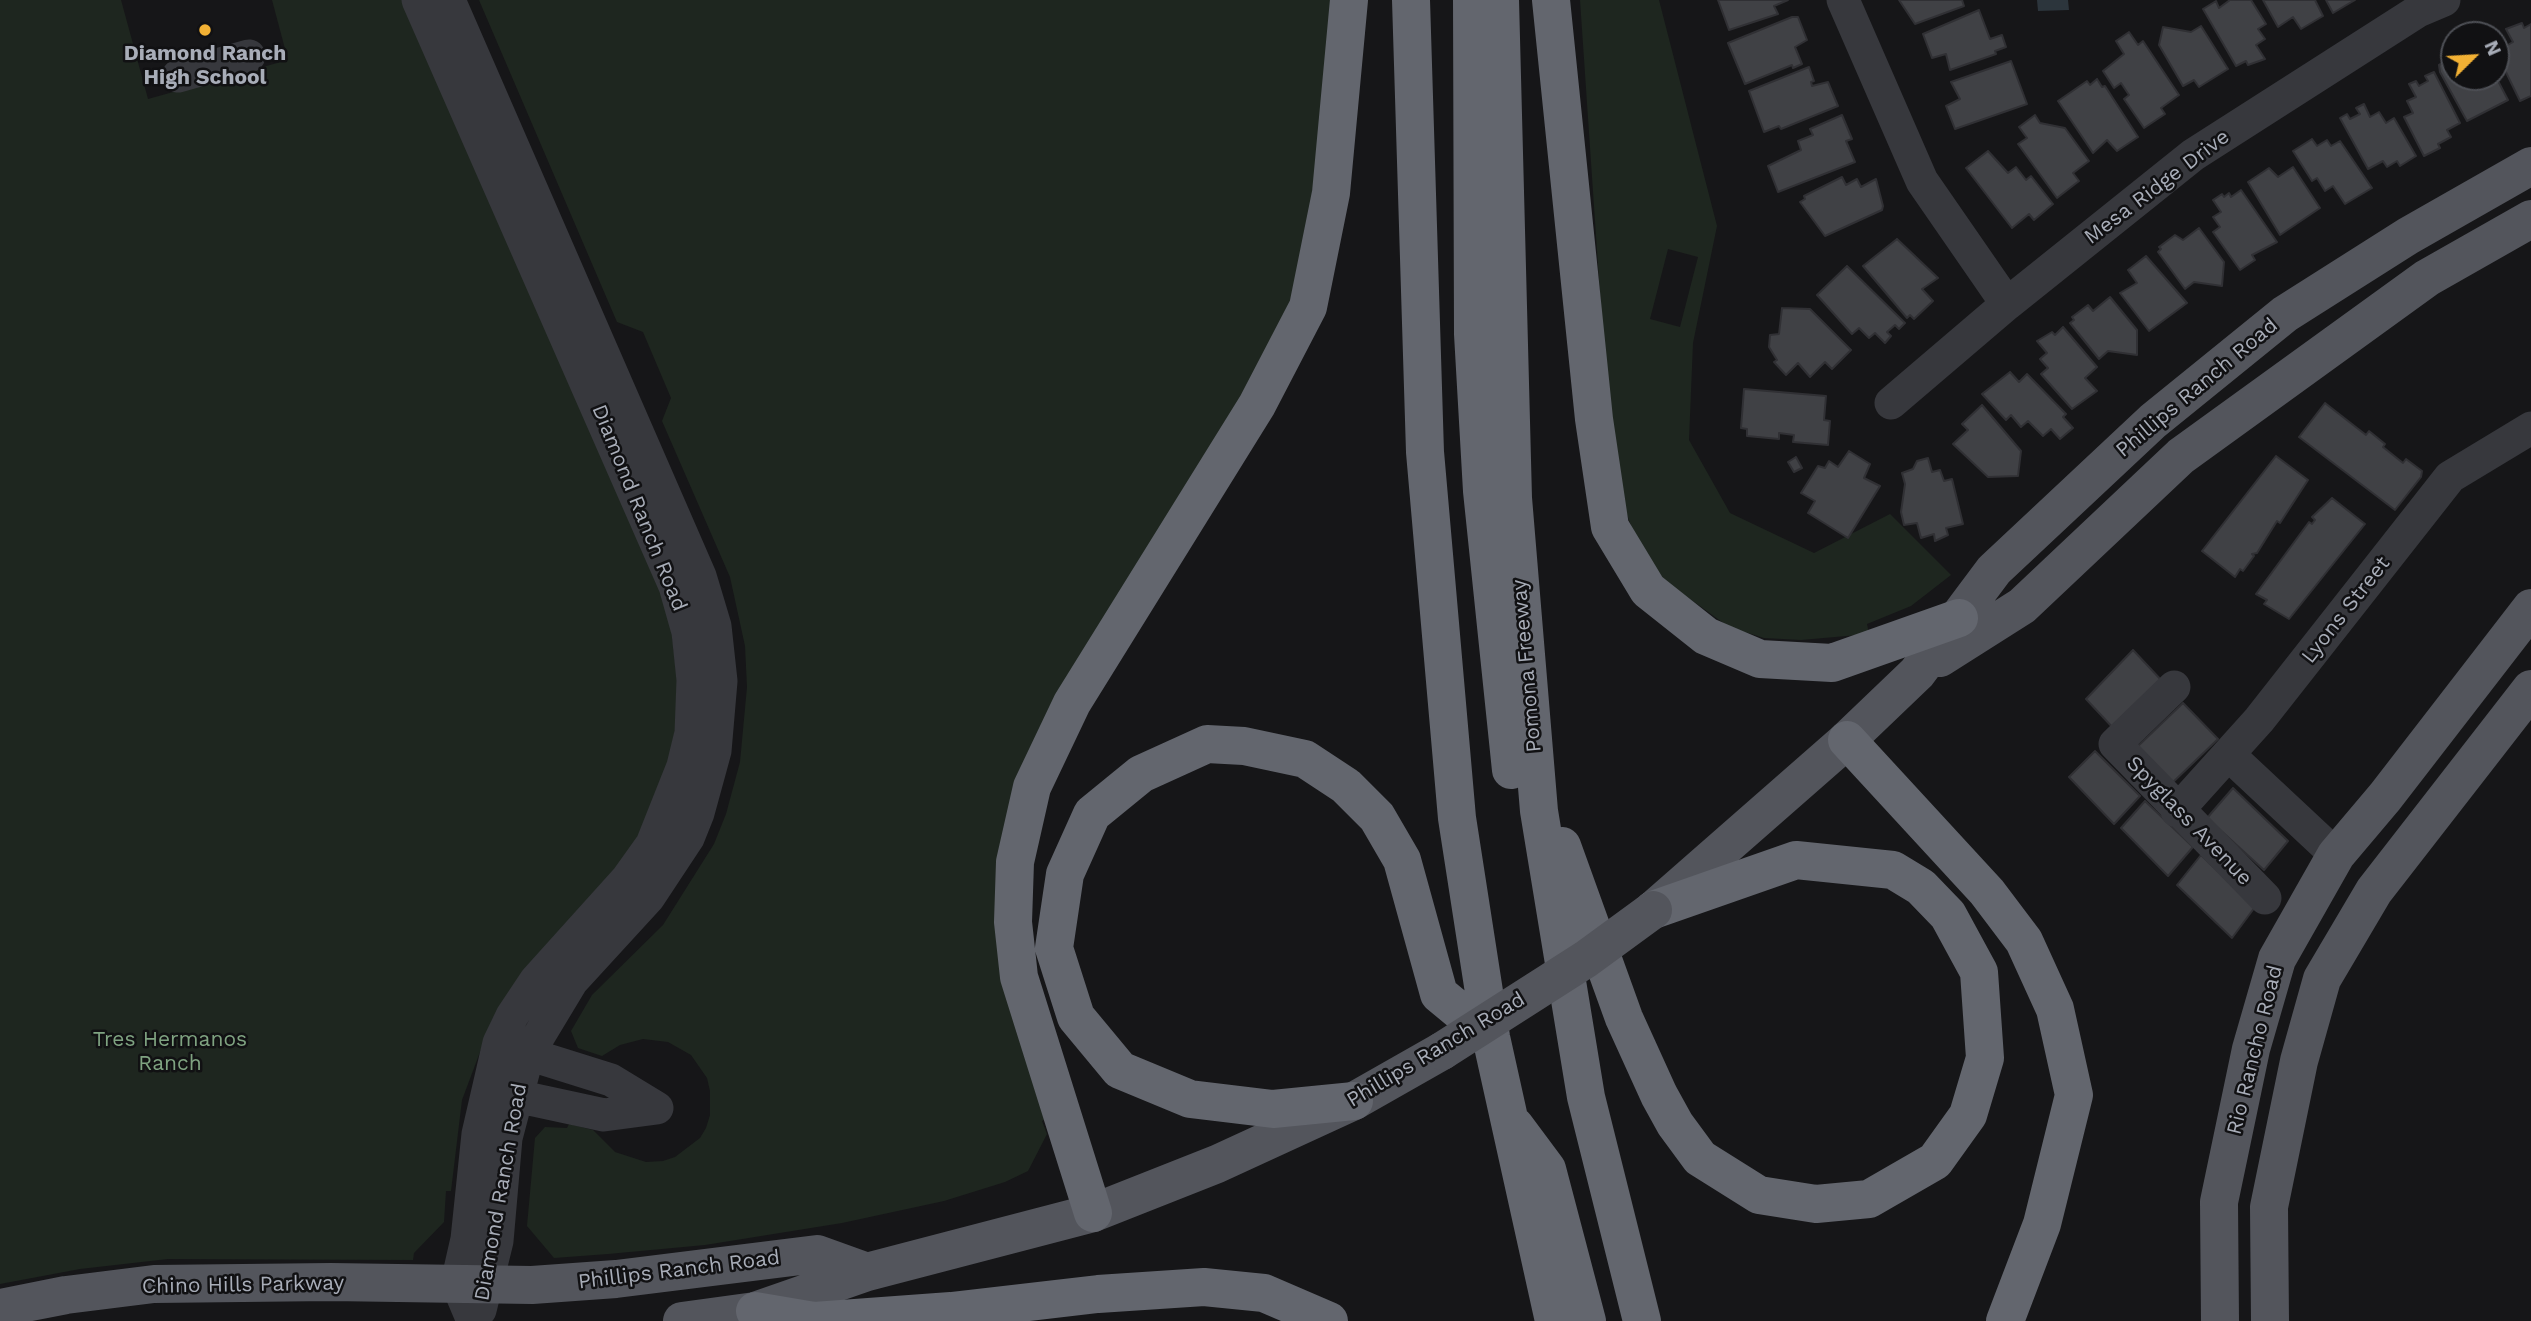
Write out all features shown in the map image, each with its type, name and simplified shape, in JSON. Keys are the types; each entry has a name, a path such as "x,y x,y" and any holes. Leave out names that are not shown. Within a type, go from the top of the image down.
{"highway":[{"path":"1093,1213 1019,977 1013,922 1015,862 1032,787 1072,703 1257,405 1308,307 1331,192 1349,0"},
{"path":"1411,0 1426,452 1457,818 1491,1037 1554,1321"},
{"path":"1472,0 1473,334 1482,491 1496,647 1521,854 1537,951 1575,1031"},
{"name":"Pomona Freeway","path":"1500,0 1513,498 1539,810 1586,1097 1643,1321"},
{"path":"1550,0 1594,419 1610,527 1648,590 1706,636 1760,659 1832,663 1959,618"},
{"path":"1847,740 1987,892 2024,941 2055,1009 2074,1095 2042,1224 2005,1321"},
{"path":"1354,1101 1273,1109 1191,1099 1120,1070 1076,1017 1054,948 1065,874 1092,814 1140,774 1207,744 1244,746 1305,759 1346,786 1377,817 1402,860 1439,994 1491,1037"},
{"path":"1536,771 1624,1017 1659,1096 1700,1158 1759,1195 1816,1204 1869,1199 1934,1161 1968,1115 1985,1058 1979,972 1948,915 1921,887 1893,870 1796,860 1653,910"},
{"path":"1507,1116 1547,1169 1587,1321"},
{"path":"755,1311 814,1321 951,1311 1098,1294 1204,1287 1264,1293 1329,1321"}],"main road":[{"name":"Phillips Ranch Road","path":"682,1321 755,1311 867,1272 1093,1213 1217,1164 1390,1082 1586,959 1653,910 1847,740 1917,673 1994,570 2153,421 2285,314 2420,229 2531,166"},
{"name":"Phillips Ranch Road","path":"1917,673 2022,606 2181,456 2427,278 2531,219"},
{"name":"Rio Rancho Road","path":"2220,1321 2220,1202 2251,1049 2277,959 2336,855 2385,797 2531,608"},
{"path":"2270,1321 2269,1207 2299,1061 2322,979 2374,891 2531,689"},
{"path":"2336,855 2374,891"},
{"name":"Phillips Ranch Road","path":"473,1283 532,1285 617,1279 817,1254 867,1272"},
{"name":"Chino Hills Parkway","path":"0,1308 66,1295 154,1284 473,1283"}],"street":[{"name":"Diamond Ranch Road","path":"418,0 675,586 689,639 693,680 691,733 683,766 652,844 627,879 536,980 512,1016 499,1043 478,1134 467,1239 475,1321"},
{"name":"Diamond Ranch Road","path":"449,0 700,576 715,626 720,662 720,709 715,751 698,813 688,838 649,897 572,981 528,1054 506,1138 497,1241 473,1283"},
{"path":"1843,0 1923,181 2007,304"},
{"name":"Mesa Ridge Drive","path":"1891,403 2007,304 2193,155 2426,4"},
{"path":"178,76 249,56"},
{"name":"Lyons Street","path":"2177,811 2230,755 2450,477 2531,428"},
{"name":"Spyglass Avenue","path":"2174,687 2115,744 2264,898"},
{"path":"2230,755 2336,855"},
{"path":"516,1096 604,1115 657,1108 611,1080 528,1054"}],"green space":[{"name":"Tres Hermanos Ranch","path":"0,0 121,0 148,99 288,60 272,0 403,0 669,608 680,706 663,788 628,856 524,970 492,1020 462,1100 451,1191 446,1191 444,1222 414,1253 413,1260 168,1259 80,1269 0,1284"},
{"path":"479,0 1333,0 1306,254 1280,332 1008,824 1051,1117 1042,1121 1047,1134 1028,1171 1005,1182 944,1201 842,1223 705,1245 608,1254 554,1258 527,1226 535,1138 545,1127 567,1128 569,1124 593,1130 615,1152 646,1162 675,1157 700,1138 706,1128 710,1115 710,1091 707,1078 691,1055 668,1042 643,1039 620,1045 602,1056 578,1048 571,1031 592,995 663,925 714,844 726,814 740,762 747,687 745,646 730,577 662,421 671,398 643,332 617,322"},
{"path":"1580,0 1659,0 1717,226 1693,343 1689,440 1730,513 1814,553 1890,514 1951,575 1911,606 1867,624 1869,634 1801,640 1764,638 1729,627 1665,581 1640,551 1619,492 1602,324","holes":["1668,249 1698,257 1680,327 1650,319"]}],"shaded area":[{"path":"2037,0 2068,0 2069,10 2038,11"}],"building":[{"path":"1718,0 1788,0 1774,6 1778,14 1729,30"},
{"path":"1899,0 1962,0 1964,6 1915,24"},
{"path":"2230,0 2251,0 2266,24 2258,29 2265,39 2256,45 2265,59 2248,65 2246,61 2236,66 2203,9 2216,1 2219,8"},
{"path":"2263,0 2315,0 2323,16 2301,29 2293,17 2278,27"},
{"path":"2326,0 2355,0 2333,13"},
{"path":"1979,10 1990,39 2002,35 2006,47 1995,51 1996,54 1950,70 1946,54 1932,58 1923,34"},
{"path":"1798,17 1807,40 1795,47 1802,64 1793,68 1792,65 1745,84 1728,43"},
{"path":"2522,23 2524,28 2531,24 2531,96 2520,101 2510,80 2510,44 2513,42 2510,28"},
{"path":"2201,26 2228,69 2199,87 2194,80 2183,86 2159,45 2163,27 2191,32"},
{"path":"2129,32 2138,45 2143,41 2179,95 2161,108 2165,114 2144,128 2124,99 2129,95 2121,83 2114,88 2103,71 2124,54 2116,41"},
{"path":"2011,61 2027,104 1955,129 1946,106 1960,99 1951,82"},
{"path":"1809,67 1814,81 1811,82 1812,86 1828,82 1838,106 1781,129 1779,126 1764,132 1749,91"},
{"path":"2434,72 2440,84 2440,91 2444,91 2460,123 2447,130 2451,137 2438,144 2440,148 2424,156 2404,117 2413,113 2407,101 2416,97 2409,84 2416,81 2419,86 2428,81 2425,76"},
{"path":"2097,79 2102,87 2105,86 2138,137 2117,151 2107,140 2093,153 2058,101 2087,81 2090,85"},
{"path":"2450,91 2503,91 2508,100 2467,121"},
{"path":"2364,104 2370,117 2379,112 2386,123 2394,118 2416,156 2400,166 2397,161 2387,167 2383,161 2368,169 2340,118 2347,114 2350,119 2360,114 2356,108"},
{"path":"1842,115 1852,139 1846,141 1855,162 1778,192 1768,166 1801,150 1798,141 1813,135 1810,129"},
{"path":"2035,115 2040,123 2065,128 2089,161 2073,173 2079,181 2057,198 2018,144 2027,138 2019,127"},
{"path":"2312,139 2317,146 2327,140 2331,146 2340,141 2372,188 2345,204 2333,186 2325,191 2317,178 2312,181 2293,151"},
{"path":"1988,151 2008,173 2016,167 2026,180 2031,176 2053,204 2034,220 2029,214 2012,228 1966,168"},
{"path":"2293,167 2320,208 2280,235 2248,182 2269,168 2278,177"},
{"path":"1842,177 1846,185 1857,179 1861,187 1876,179 1882,210 1825,236 1800,202 1805,199 1804,196"},
{"path":"2241,190 2277,242 2252,255 2255,260 2240,270 2213,232 2220,227 2213,217 2221,212 2213,200 2222,194 2224,197 2229,193 2231,197"},
{"path":"2199,228 2224,262 2222,286 2194,282 2185,289 2158,252 2161,249 2159,247 2175,235 2183,240"},
{"path":"1897,239 1938,278 1922,289 1933,301 1914,319 1910,315 1907,318 1863,266"},
{"path":"2146,256 2187,303 2149,331 2120,293 2137,283 2128,270"},
{"path":"1847,266 1905,323 1899,329 1895,325 1887,332 1891,336 1885,343 1875,333 1869,338 1859,328 1852,334 1817,295"},
{"path":"2110,297 2137,330 2137,355 2108,351 2099,359 2070,323 2074,320 2072,317 2088,305 2093,311"},
{"path":"1782,308 1810,309 1851,350 1832,369 1825,362 1810,377 1798,363 1786,375 1774,362 1777,360 1769,347 1770,335 1779,334"},
{"path":"2063,327 2097,367 2085,378 2097,391 2072,409 2041,374 2048,368 2040,359 2047,353 2037,341 2052,332 2055,335"},
{"path":"2010,372 2019,382 2027,374 2066,414 2063,417 2073,428 2060,439 2051,429 2043,436 2028,421 2021,427 2011,415 2006,420 1982,394"},
{"path":"1744,389 1826,396 1824,420 1830,421 1828,445 1793,442 1794,435 1779,433 1779,439 1747,436 1747,429 1741,428"},
{"path":"2325,403 2366,435 2369,431 2403,463 2406,459 2422,471 2421,477 2395,510 2299,437"},
{"path":"1982,405 2021,451 2018,476 1988,477 1953,444 1968,430 1962,424"},
{"path":"1849,451 1870,464 1864,478 1880,486 1848,538 1808,513 1815,501 1801,493 1818,466 1825,468 1829,461 1838,467"},
{"path":"2276,456 2308,480 2280,523 2277,521 2257,553 2252,554 2254,556 2243,571 2240,569 2235,577 2202,551"},
{"path":"1796,457 1802,468 1794,472 1788,462"},
{"path":"1928,458 1932,472 1940,470 1944,481 1952,479 1963,524 1946,528 1948,535 1935,541 1934,534 1921,538 1917,523 1904,525 1901,512 1905,484 1902,473 1913,469 1917,461"},
{"path":"2332,498 2365,524 2289,619 2264,604 2267,600 2256,594 2309,522 2312,524 2315,520 2312,517"},
{"path":"2133,650 2163,682 2115,730 2086,699"},
{"path":"2183,703 2218,739 2170,785 2136,748"},
{"path":"2095,751 2140,796 2114,824 2069,777"},
{"path":"2233,788 2288,841 2264,870 2207,818"},
{"path":"2145,801 2193,847 2168,876 2121,828"},
{"path":"2201,855 2255,907 2232,938 2177,885"}],"place":[{"name":"Diamond Ranch High School","path":"205,30"}]}
